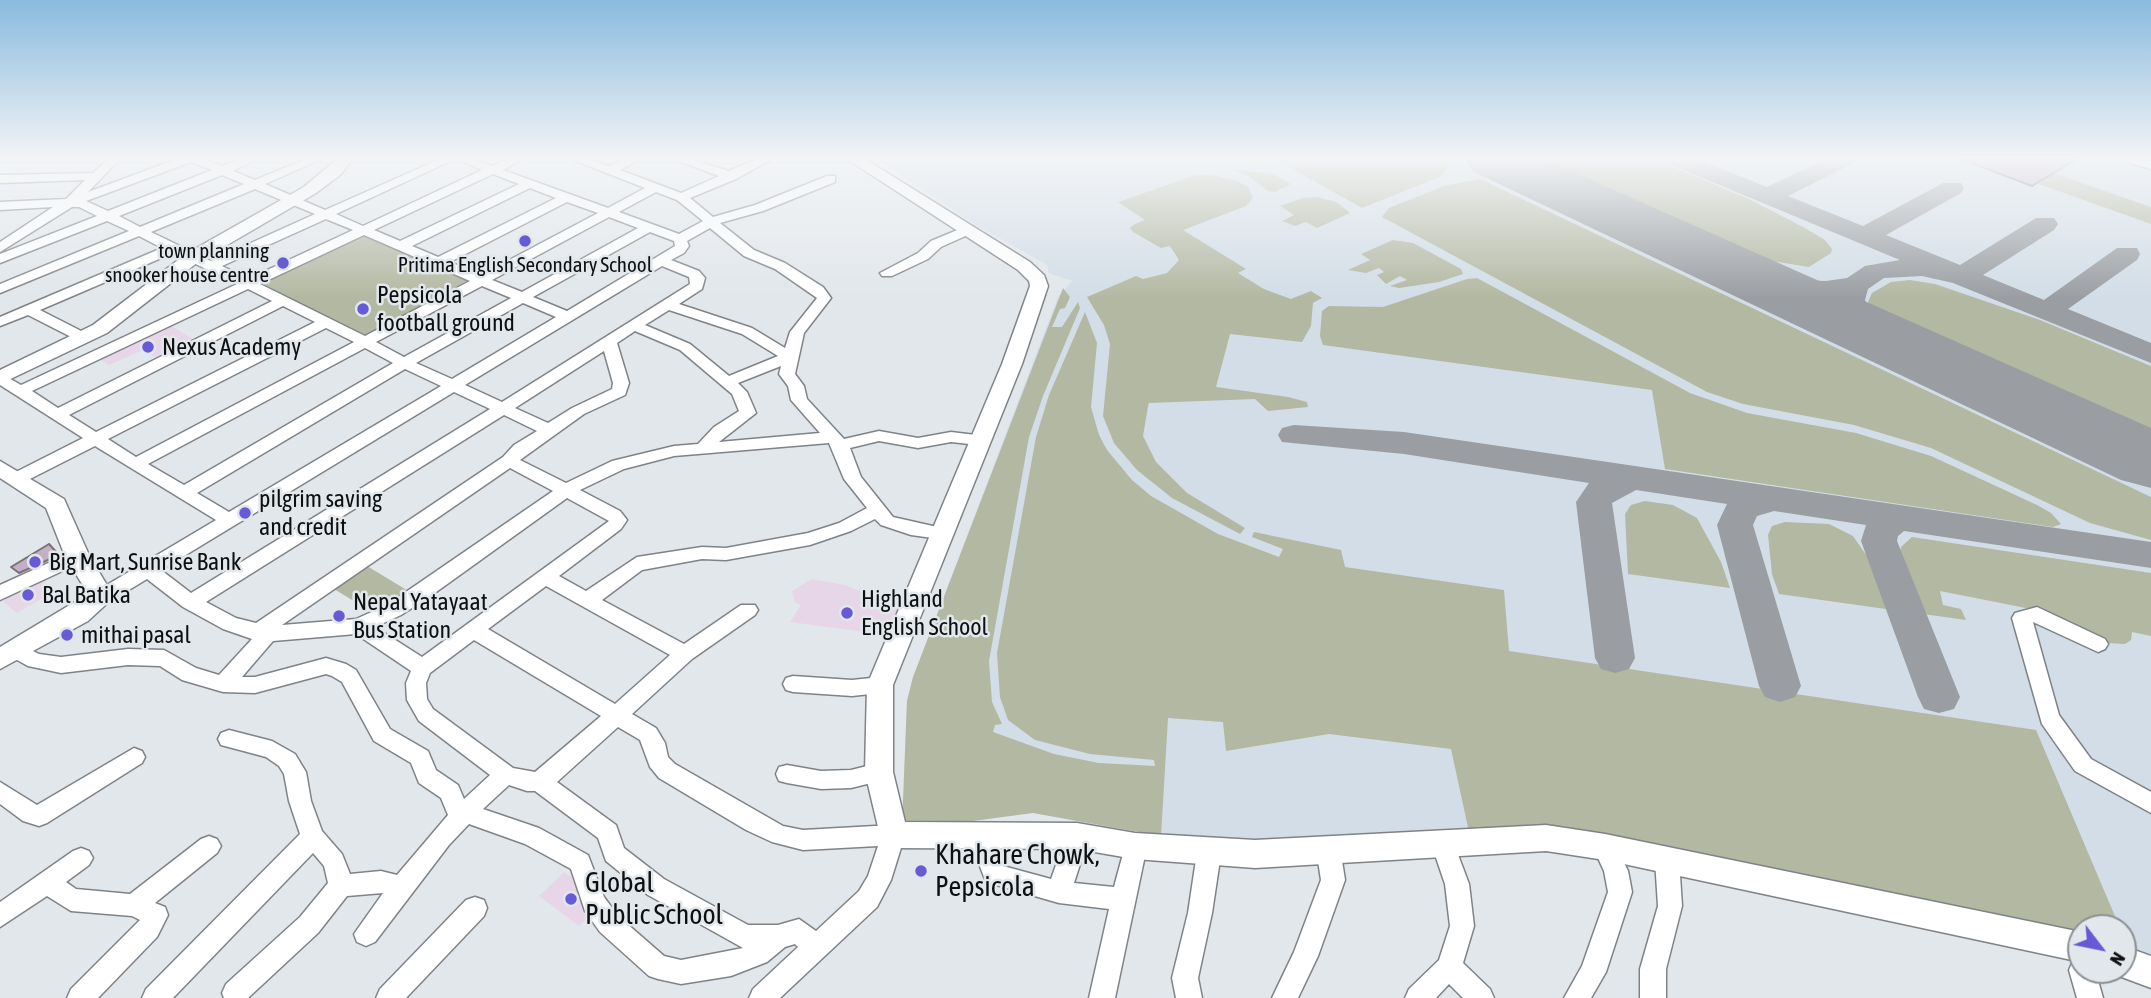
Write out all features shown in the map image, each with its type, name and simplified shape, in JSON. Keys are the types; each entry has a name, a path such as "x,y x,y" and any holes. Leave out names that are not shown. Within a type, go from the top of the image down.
{"main road":[{"path":"0,378 84,338 111,321 192,258 283,206"},
{"path":"928,206 1033,272 1040,286 1012,364 978,440 880,685 879,772 893,835 981,838 1030,834 1077,836 1135,846 1255,854 1546,838 1667,860 2067,954"},
{"path":"8,474 56,504 77,556 102,597 79,614 8,655"}],"street":[{"path":"0,248 65,206"},
{"path":"86,206 326,322 404,363 549,430"},
{"path":"0,259 133,206"},
{"path":"0,289 201,206"},
{"path":"301,206 568,317"},
{"path":"209,266 344,206"},
{"path":"20,391 415,206"},
{"path":"401,246 484,206"},
{"path":"439,262 550,206"},
{"path":"590,206 680,239 713,221 765,206"},
{"path":"135,464 623,206"},
{"path":"692,206 749,253 780,266 818,290 824,298 797,332 787,374 796,386 799,400 837,441 853,479 887,521 911,529 940,533"},
{"path":"184,493 404,363 649,228"},
{"path":"887,273 923,256 936,244 967,230"},
{"path":"102,597 679,250 682,246 680,239"},
{"path":"0,321 173,248"},
{"path":"190,602 505,409 697,286 698,278 661,261"},
{"path":"56,415 281,302"},
{"path":"669,305 747,331 790,357"},
{"path":"29,310 84,338"},
{"path":"8,474 95,439 326,322"},
{"path":"635,326 685,347 735,387 748,413 720,431 705,446"},
{"path":"223,684 262,634 509,461 520,449 578,411 619,391 621,383 609,343"},
{"path":"726,382 790,357"},
{"path":"0,378 229,520"},
{"path":"147,569 190,602 230,624 262,634 359,626 415,597 566,491 592,476 638,458 705,446 837,441 879,436 918,443 951,437 978,440"},
{"path":"509,461 614,514 618,520 546,578 422,668 416,683 417,700 426,715 506,775 527,782 539,781 685,654 748,610"},
{"path":"588,600 637,564 702,553 726,554 810,539 845,527 877,510"},
{"path":"0,592 77,556"},
{"path":"546,578 685,654"},
{"path":"2098,644 2037,614 2022,618 2049,718 2083,765 2151,803"},
{"path":"359,626 422,668"},
{"path":"475,631 648,734 654,743 658,761 667,771 780,835 803,840 893,835 879,880 868,899 762,998"},
{"path":"8,655 61,665 128,657 164,658 189,674 223,684 255,685 326,666 339,670 349,676 382,735 401,743 419,757 427,776 450,792 457,809 463,814 531,835 580,862 594,903 609,924 658,967 681,972 732,964 758,954 778,937"},
{"path":"793,684 852,688 880,685"},
{"path":"229,739 272,750 287,760 295,772 300,801 313,837 334,861 341,886"},
{"path":"0,792 31,814 39,816 134,757"},
{"path":"787,774 831,779 879,772"},
{"path":"366,934 401,887 463,814 506,775"},
{"path":"539,781 607,832 614,854 656,887 746,937 778,937 799,931 815,947"},
{"path":"1059,892 1077,836"},
{"path":"155,998 313,837"},
{"path":"981,838 994,874 1002,879 1059,892 1123,899"},
{"path":"1418,998 1449,967 1462,926 1457,884 1443,843"},
{"path":"134,905 209,846"},
{"path":"1102,998 1135,846"},
{"path":"1577,998 1593,972 1620,892 1616,871 1605,847"},
{"path":"1285,998 1305,956 1333,880 1328,848"},
{"path":"1189,998 1185,978 1200,913 1209,853"},
{"path":"0,916 81,858"},
{"path":"1653,998 1653,969 1670,905 1667,860"},
{"path":"48,881 71,900 134,905 156,915 155,921 80,998"},
{"path":"235,993 309,925 341,886 381,882 401,887"},
{"path":"388,998 474,908"},
{"path":"1449,967 1480,998"}],"shaded area":[{"path":"946,206 2151,206 2151,962 2137,958 2137,914 2067,914 2067,925 1673,853 1161,836 1033,813 903,820 907,701 913,677 1058,297 1072,281 1049,273 1047,265"},
{"name":"Nexus Academy","path":"170,325 193,339 155,357 143,350 109,365 98,358"},
{"name":"Bal Batika","path":"40,577 56,590 17,613 0,599"},
{"name":"Highland English School","path":"812,579 845,585 900,607 888,635 790,622 801,605 795,602 792,591"},
{"name":"Global Public School","path":"564,872 605,901 579,926 539,896"}],"green space":[{"path":"1123,206 1246,206 1183,230 1246,269 1238,273 1264,289 1291,299 1311,291 1322,298 1313,303 1311,326 1302,342 1230,334 1216,387 1288,397 1307,402 1308,407 1268,411 1255,399 1149,403 1143,436 1156,462 1187,493 1245,528 1240,534 1172,498 1137,470 1114,443 1103,416 1110,344 1104,325 1087,297 1136,276 1143,279 1167,273 1179,260 1170,246 1161,248 1130,228 1145,220"},
{"path":"1280,206 1341,206 1350,213 1317,228 1306,222 1295,226 1282,221 1294,215"},
{"path":"1395,206 1536,206 2151,497 2151,540 2090,523 1931,448 1854,425 1743,404 1707,392 1382,217 1389,208"},
{"path":"1648,206 1762,206 1825,240 1832,249 1831,253 1809,267 1772,261"},
{"path":"2099,206 2151,207 2151,224"},
{"name":"Pepsicola football ground","path":"358,234 467,281 366,335 256,282"},
{"path":"1393,240 1413,243 1461,269 1463,274 1439,282 1399,288 1390,286 1407,280 1400,276 1386,284 1377,275 1384,272 1379,268 1366,273 1348,270 1370,260 1361,254"},
{"path":"1477,278 1690,393 1747,413 1856,433 1931,456 2037,505 2051,513 2061,524 2053,527 1665,469 1652,390 1323,345 1320,336 1322,311 1329,306 1383,307"},
{"path":"1910,280 1935,284 2040,320 2151,366 2151,438 1881,317 1871,307 1868,302 1872,293 1891,282"},
{"path":"1063,288 1070,297 1065,308 1060,309 1052,327 1062,327 1078,302 1080,308 1029,437 989,661 992,702 1002,724 995,725 993,732 1054,754 1099,763 1155,766 1154,760 1090,754 1035,740 1008,720 1000,697 997,653 1036,437 1049,395 1085,312 1097,343 1091,407 1099,435 1107,450 1132,480 1151,496 1218,534 1279,557 1283,549 1252,537 1254,532 1341,550 1345,567 1504,590 1509,651 2036,730 2114,914 2067,914 2067,937 1469,832 1451,749 1329,734 1226,751 1223,722 1168,718 1161,836 1033,813 943,825 902,825 907,701 913,677"},
{"path":"1645,501 1673,505 1697,518 1721,562 1730,588 1628,574 1625,514 1631,505"},
{"path":"1785,522 1829,524 1853,536 1878,572 1893,610 1779,594 1772,574 1768,535 1772,526"},
{"path":"1912,537 2151,573 2151,636 2132,632 2131,640 2125,644 2107,643 2041,611 1940,591 1943,605 1961,609 1966,620 1916,613 1900,554 1901,547"},
{"path":"367,566 410,592 377,615 334,589"}],"building":[{"name":"Big Mart, Sunrise Bank","path":"49,544 59,555 19,573 11,567"}],"taxiway":[{"path":"1790,206 1961,276"},
{"path":"1865,236 1920,206"},
{"path":"1961,276 2045,224"},
{"path":"2047,311 2127,254"},
{"path":"1855,285 1875,272 1888,269 1922,268 1961,276"},
{"path":"1961,276 2151,354"},
{"path":"1753,277 1800,288 1826,289 1855,285"},
{"path":"1855,285 1851,300 1858,315 1891,341"},
{"path":"1294,435 1404,443 1632,479"},
{"path":"1615,658 1594,502 1602,491 1620,482 1636,479 2151,555"},
{"path":"1772,500 1742,508 1735,525 1780,686"},
{"path":"1897,518 1880,531 1879,541 1939,697"}],"runway":[{"path":"1596,206 2151,461"}],"place":[{"name":"Pritima English Secondary School","path":"525,241"},
{"name":"town planning snooker house centre","path":"283,263"},
{"name":"Pepsicola football ground","path":"363,309"},
{"name":"Nexus Academy","path":"148,347"},
{"name":"pilgrim saving and credit","path":"245,513"},
{"name":"Big Mart, Sunrise Bank","path":"35,562"},
{"name":"Bal Batika","path":"28,595"},
{"name":"Highland English School","path":"847,613"},
{"name":"Nepal Yatayaat Bus Station","path":"339,616"},
{"name":"mithai pasal","path":"67,635"},
{"name":"Khahare Chowk, Pepsicola","path":"921,871"},
{"name":"Global Public School","path":"571,899"}]}
